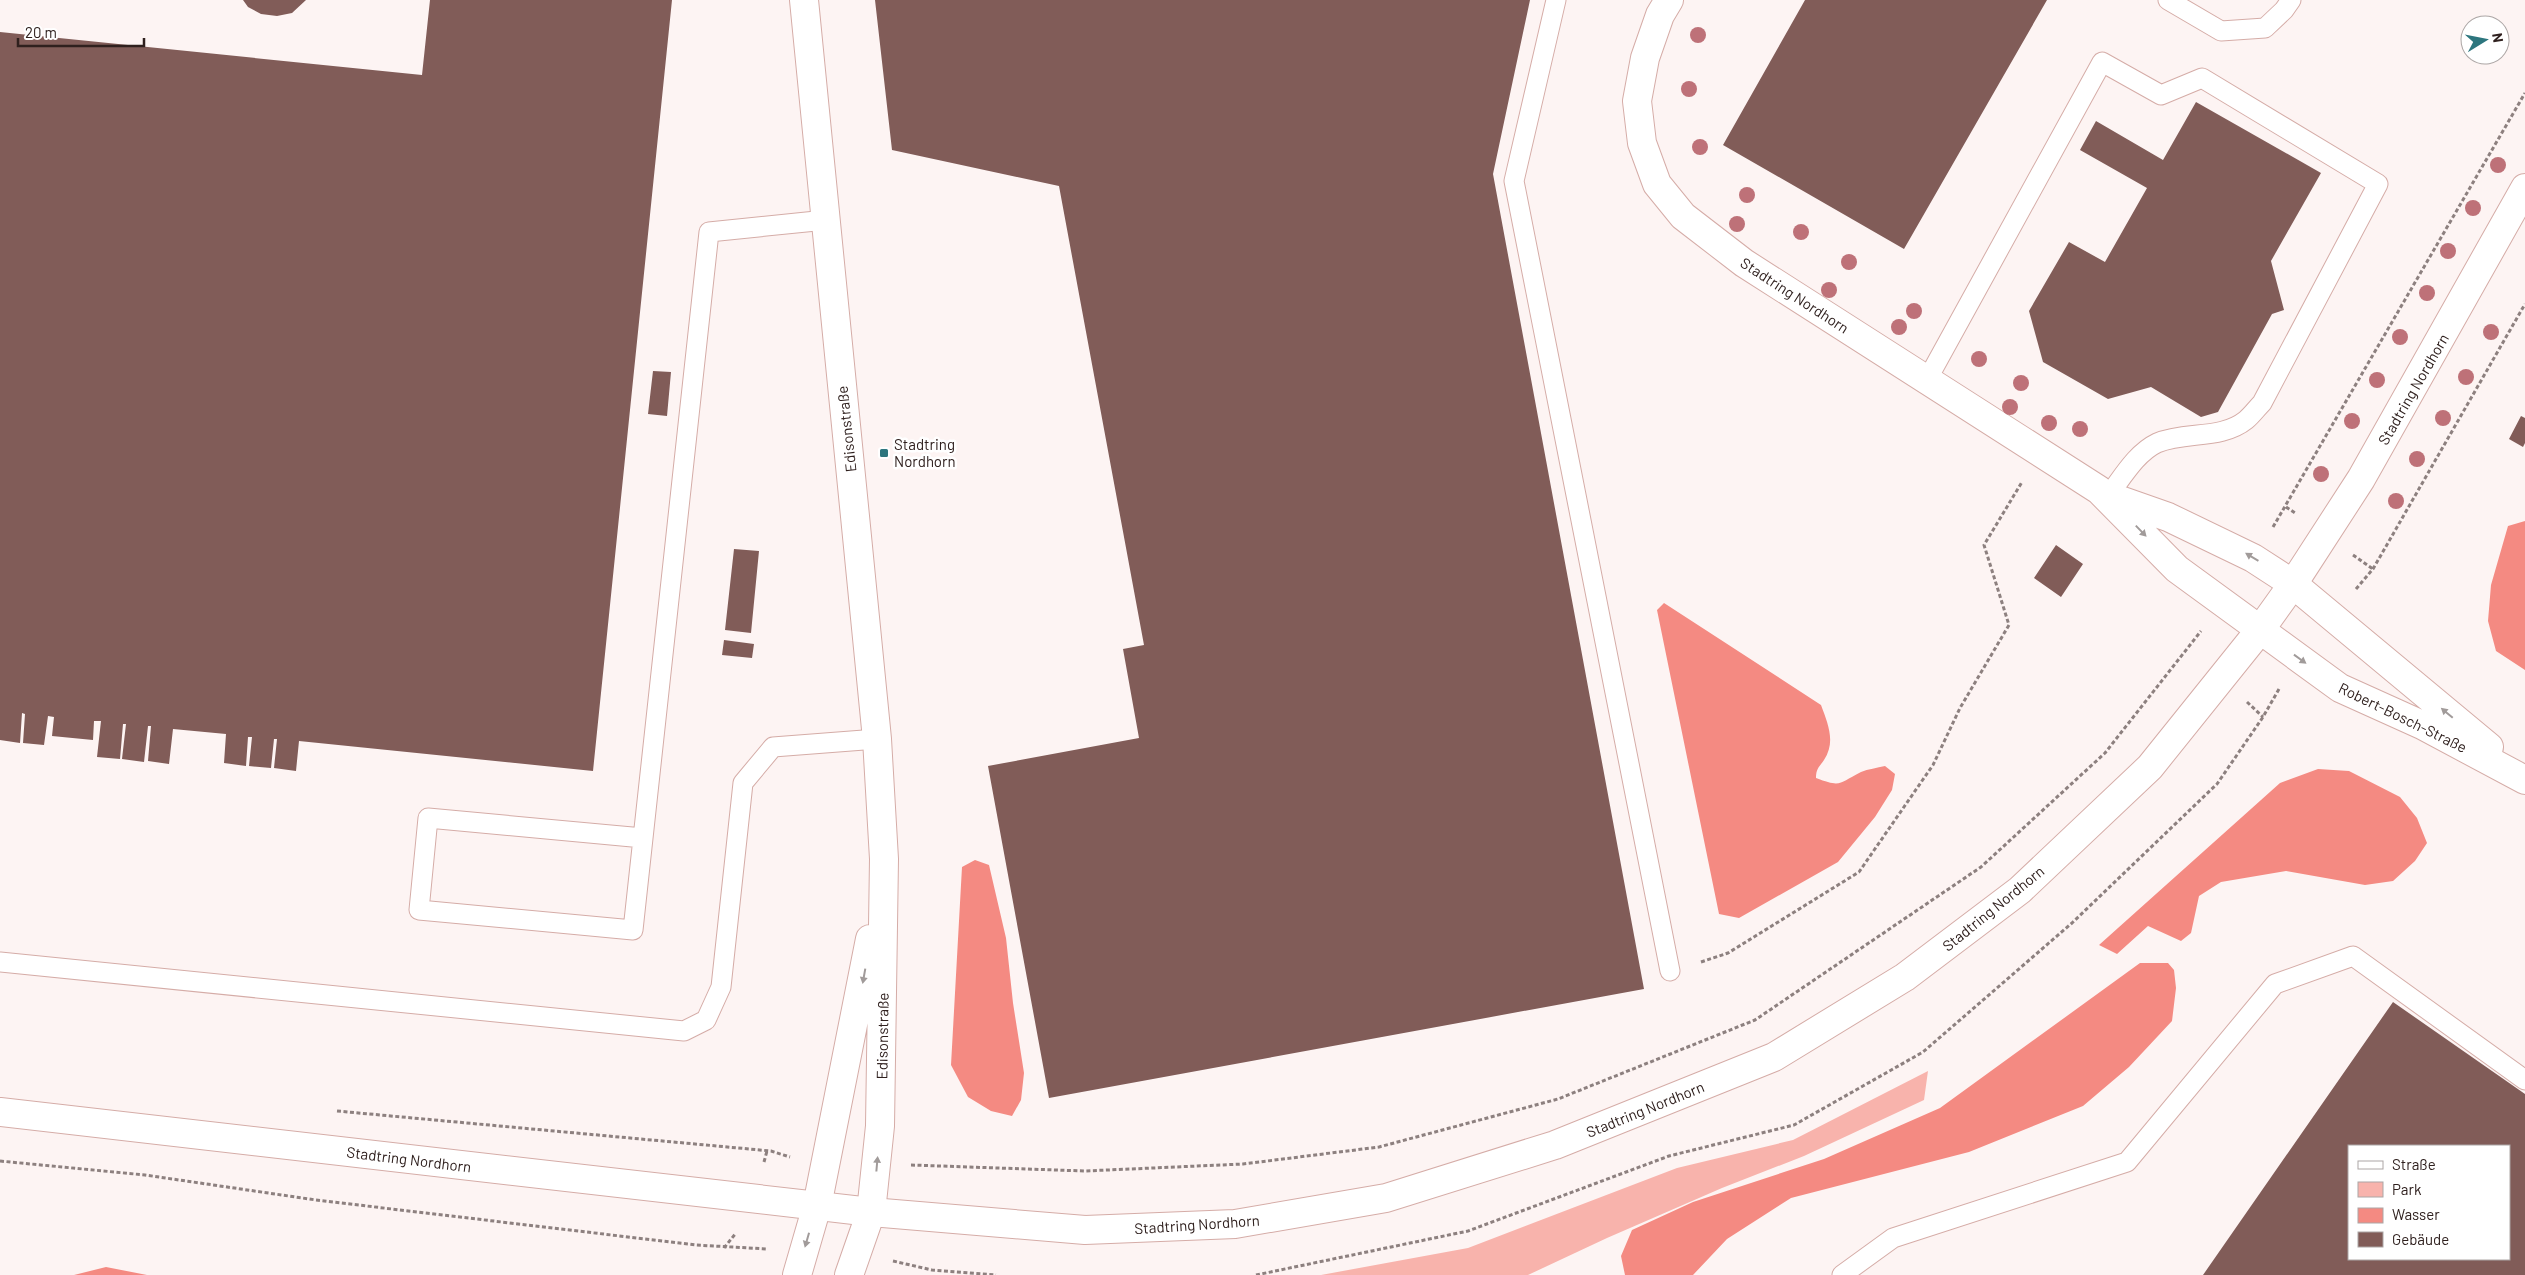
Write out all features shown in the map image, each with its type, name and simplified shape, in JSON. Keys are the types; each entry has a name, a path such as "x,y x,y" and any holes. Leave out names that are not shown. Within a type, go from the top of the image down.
{"street":[{"name":"Edisonstraße","path":"804,0 877,739 884,859 880,1136 871,1212"},
{"name":"Stadtring Nordhorn","path":"1669,0 1660,15 1644,58 1637,101 1642,143 1657,184 1683,216 1744,263 2108,496 2177,568 2260,630"},
{"name":"Stadtring Nordhorn","path":"0,1112 871,1212 1086,1230 1244,1223 1396,1195 1555,1145 1774,1057 1905,977 2020,890 2150,767 2260,630 2293,584 2361,479 2525,188"},
{"name":"Stadtring Nordhorn","path":"2108,496 2168,517 2234,547 2293,584"},
{"name":"Robert-Bosch-Straße","path":"2293,584 2525,779"},
{"name":"Robert-Bosch-Straße","path":"2260,630 2340,688 2422,725 2525,779"},
{"name":"Edisonstraße","path":"817,1206 861,990 884,859"},
{"path":"797,1275 817,1206"},
{"path":"849,1275 871,1212"}],"lane":[{"path":"1556,0 1514,181 1670,971"},
{"path":"2168,0 2221,31 2265,28 2284,10 2291,0"},
{"path":"1927,380 2102,62 2161,95 2202,78 2378,184 2262,403 2246,421 2220,432 2181,436 2157,443 2138,457 2108,496"},
{"path":"643,838 428,818 419,910 633,930 709,232 826,220"},
{"path":"0,962 684,1031 706,1020 721,988 743,783 773,747 877,739"},
{"path":"1842,1275 1893,1238 2126,1162 2275,984 2354,956 2525,1080"}],"path":[{"path":"2275,525 2525,93"},
{"path":"2353,594 2373,569 2525,304"},
{"path":"1670,971 1728,953 1859,872 1933,765 1960,708 2009,624 1984,545 2040,452"},
{"path":"2286,507 2297,515"},
{"path":"2358,558 2373,569"},
{"path":"919,1166 1085,1171 1223,1165 1379,1147 1558,1099 1755,1020 1981,867 2105,753 2201,631"},
{"path":"2188,647 2193,652"},
{"path":"2250,706 2263,717 2275,694"},
{"path":"327,1111 769,1151 785,1157"},
{"path":"764,1162 769,1151"},
{"path":"0,1162 145,1174 316,1200 724,1248 743,1248"},
{"path":"724,1248 734,1237"},
{"path":"895,1262 932,1270 996,1275"}],"green space":[{"path":"1928,1071 1924,1100 1804,1156 1722,1188 1528,1275 1321,1275 1468,1248 1677,1168 1793,1140"}],"water":[{"path":"2525,521 2525,670 2496,651 2488,621 2491,585 2508,526"},
{"path":"1664,603 1821,705 1830,733 1830,746 1828,753 1817,770 1816,778 1831,783 1840,783 1864,771 1885,766 1895,774 1892,790 1875,817 1838,862 1739,918 1719,914 1657,610"},
{"path":"2318,769 2349,771 2400,797 2417,818 2427,843 2415,861 2393,881 2365,885 2286,871 2221,882 2199,896 2191,933 2181,941 2148,926 2117,954 2099,945 2280,783"},
{"path":"975,860 989,865 1006,938 1013,1003 1024,1073 1021,1100 1012,1116 991,1111 968,1097 951,1065 962,867"},
{"path":"2140,963 2168,963 2174,970 2176,988 2172,1021 2129,1067 2083,1106 1969,1152 1791,1198 1727,1239 1693,1275 1625,1275 1621,1256 1632,1230 1693,1202 1824,1159 1940,1108"},
{"path":"106,1267 147,1275 74,1275"}],"building":[{"path":"243,0 306,0 292,13 277,16 261,14 248,7"},
{"path":"430,0 672,0 593,771 299,741 296,771 274,768 277,739 274,739 271,768 249,766 252,737 248,737 246,766 224,763 226,734 173,729 169,764 148,761 151,726 148,726 144,762 122,759 126,724 123,724 120,759 97,757 101,721 94,721 93,740 52,736 54,717 48,716 44,745 23,743 25,714 22,713 20,743 0,740 0,32 422,75"},
{"path":"875,0 1530,0 1493,174 1644,989 1049,1098 988,766 1139,738 1123,649 1144,645 1059,186 892,150"},
{"path":"1805,0 2047,0 1904,249 1723,145"},
{"path":"2196,102 2321,173 2271,261 2284,310 2272,314 2218,412 2201,417 2151,387 2108,399 2043,362 2029,311 2069,242 2105,262 2147,188 2080,150 2096,121 2163,160"},
{"path":"653,371 671,372 667,416 648,414"},
{"path":"2521,416 2525,418 2525,443 2523,447 2509,439"},
{"path":"2056,545 2083,564 2061,597 2034,578"},
{"path":"734,549 759,551 751,633 725,630"},
{"path":"724,640 754,644 752,658 722,655"},
{"path":"2393,1002 2525,1094 2525,1275 2203,1275"}],"place":[{"name":"Stadtring Nordhorn","path":"884,453"}]}
